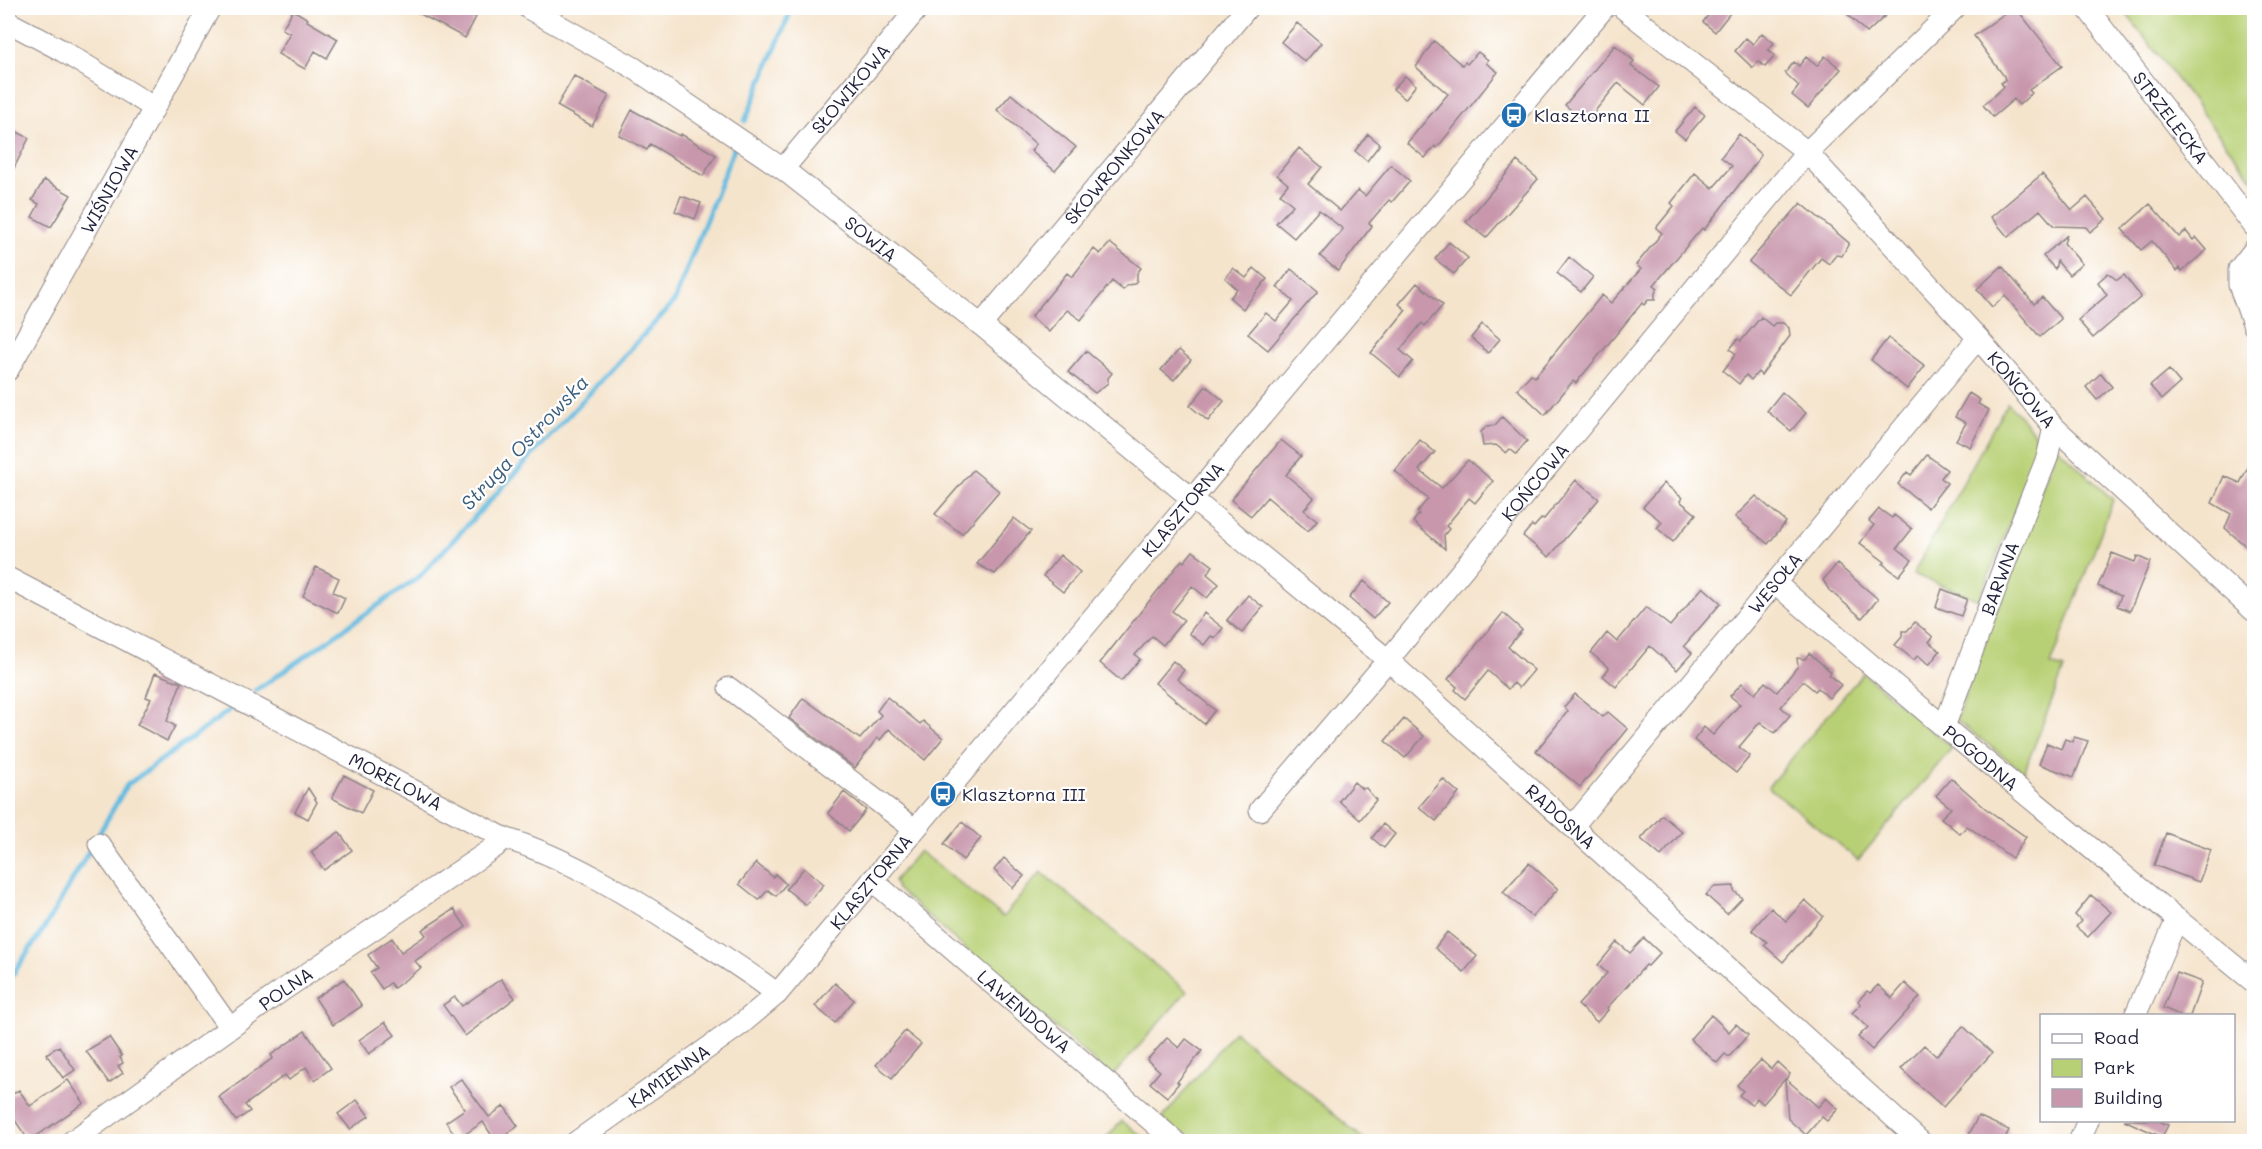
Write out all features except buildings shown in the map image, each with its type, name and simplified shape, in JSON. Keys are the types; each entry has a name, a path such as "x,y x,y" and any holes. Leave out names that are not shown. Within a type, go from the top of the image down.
{"street":[{"name":"WIŚNIOWA","path":"10,359 210,8"},
{"name":"SOWIA","path":"530,8 634,68 783,169 981,325 1193,498"},
{"name":"SŁOWIKOWA","path":"783,169 918,8"},
{"name":"SKOWRONKOWA","path":"981,325 1247,8"},
{"name":"KLASZTORNA","path":"761,1009 777,994 998,727 1604,8"},
{"path":"1623,8 1807,152"},
{"name":"KOŃCOWA","path":"1260,810 1388,660 1807,152 1956,8"},
{"name":"STRZELECKA","path":"2086,8 2254,226"},
{"path":"8,22 61,50 153,107"},
{"name":"KOŃCOWA","path":"1807,152 1978,338 2054,427 2254,610"},
{"path":"2254,250 2239,269 2239,285 2254,326"},
{"name":"WESOŁA","path":"1573,826 1978,338"},
{"name":"BARWNA","path":"1944,728 2010,550 2048,458 2054,427"},
{"name":"RADOSNA","path":"1193,498 1388,660 1921,1142"},
{"name":"MORELOWA","path":"8,578 504,838 535,848 625,894 755,976 777,994"},
{"name":"POGODNA","path":"1775,583 2174,926 2254,982"},
{"path":"729,688 914,829"},
{"name":"POLNA","path":"70,1142 230,1028 495,847 504,838"},
{"path":"99,844 230,1028"},
{"name":"LAWENDOWA","path":"872,880 1176,1142"},
{"path":"2136,1014 2174,926"},
{"name":"KAMIENNA","path":"576,1142 761,1009"},
{"path":"2079,1142 2087,1122"}],"green space":[{"path":"2122,8 2254,8 2254,181"},
{"path":"2007,403 2034,434 2036,459 1979,600 1913,574"},
{"path":"2057,447 2113,500 2051,665 2064,669 2024,772 1956,720"},
{"path":"1863,673 1952,748 1858,860 1768,787"},
{"path":"919,851 1003,917 1041,872 1187,991 1112,1077 897,889 894,881"},
{"path":"1234,1031 1366,1141 1188,1141 1162,1119"},
{"path":"1122,1121 1148,1141 1103,1141"}],"waterway":[{"name":"Struga Ostrowska","path":"745,121 792,8"},
{"name":"Struga Ostrowska","path":"255,691 420,576 674,302 734,148"},
{"name":"Struga Ostrowska","path":"8,981 47,924 127,785 230,710"}],"place":[{"name":"Klasztorna II","path":"1514,115"},
{"name":"Klasztorna III","path":"943,794"}]}
